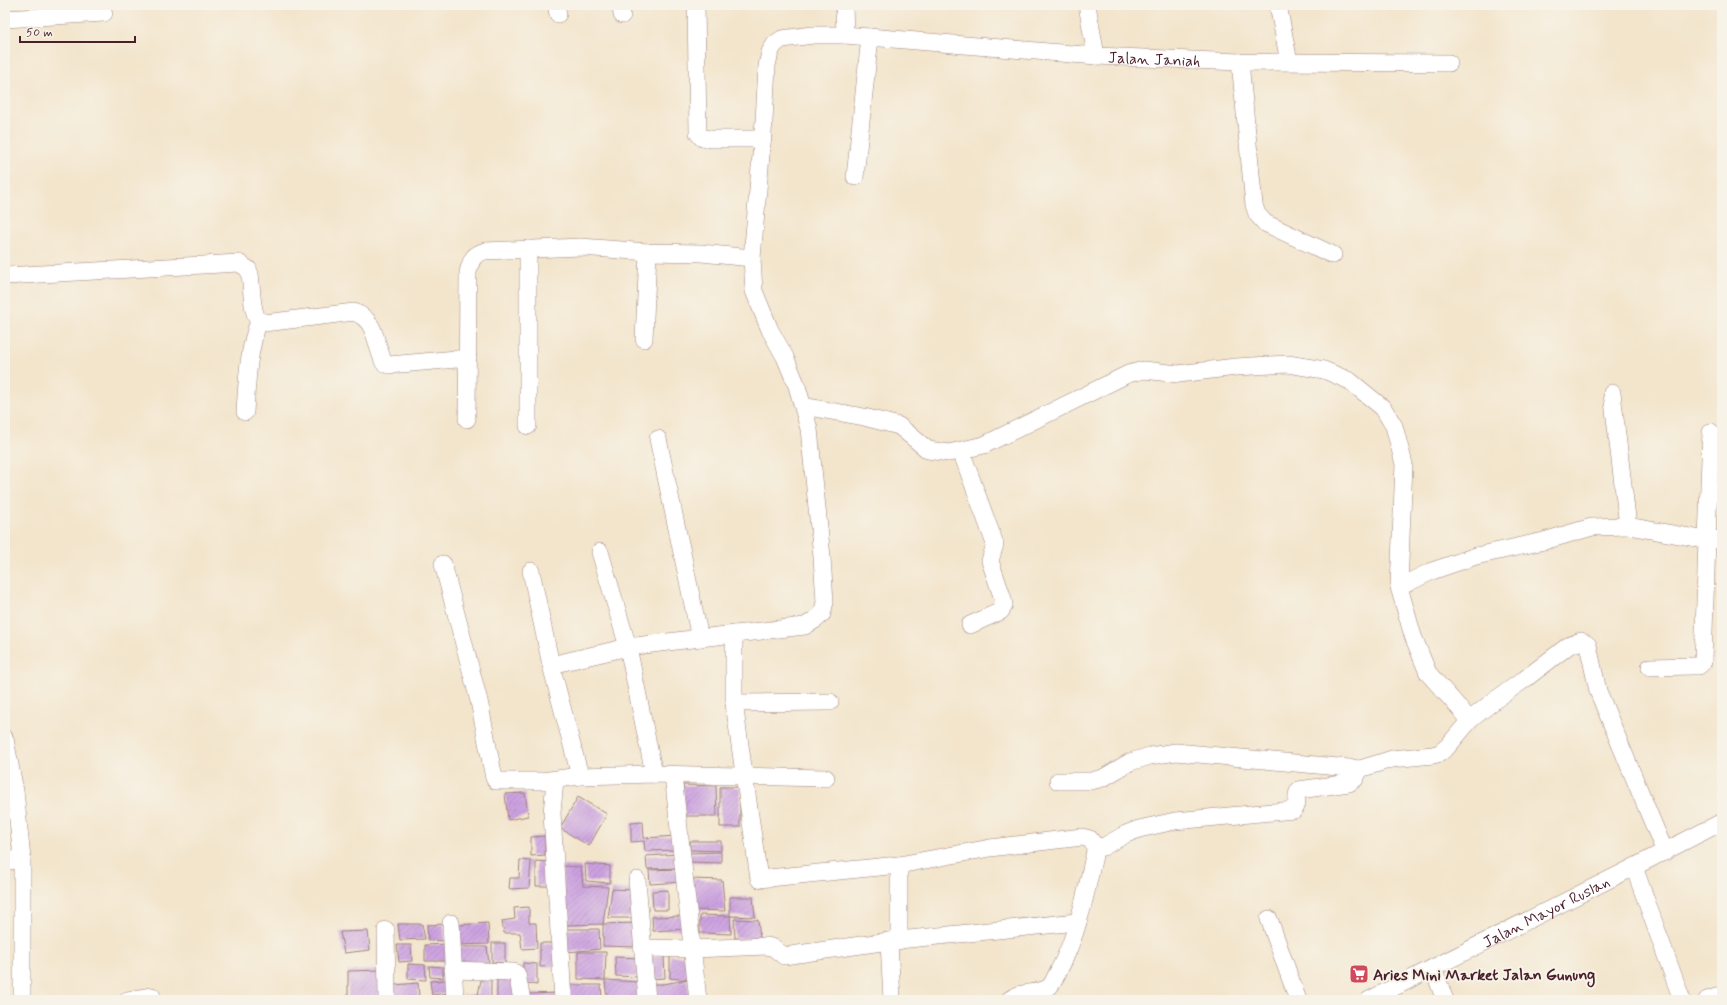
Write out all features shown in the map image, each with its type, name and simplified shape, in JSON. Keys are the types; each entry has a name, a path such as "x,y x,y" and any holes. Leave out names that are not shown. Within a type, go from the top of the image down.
{"street":[{"path":"696,5 698,132 702,138 711,139 763,139"},
{"path":"844,5 845,35"},
{"name":"Jalan Janiah","path":"1087,5 1096,56 1240,62 1449,63"},
{"path":"1278,5 1289,62"},
{"path":"5,19 104,13"},
{"path":"550,665 628,647 805,626 822,614 824,608 822,549 809,429 803,406 785,357 770,330 754,291 752,258 763,139 767,66 770,52 775,44 782,39 813,35 845,35 1096,56"},
{"path":"855,177 870,37"},
{"path":"1240,62 1254,205 1257,214 1264,223 1333,255"},
{"path":"467,418 468,272 472,260 477,254 486,251 581,246 648,252 701,253 752,258"},
{"path":"528,249 528,426"},
{"path":"644,338 648,252"},
{"path":"5,276 239,263 248,269 250,274 255,312 259,321 254,334 249,360 245,412"},
{"path":"259,321 265,323 354,312 360,314 370,323 375,332 384,363 389,365 468,358"},
{"path":"803,406 864,417 899,426 928,450 949,453 984,445 1128,374 1144,370 1178,374 1230,367 1288,364 1324,370 1350,381 1383,408 1394,426 1404,464 1399,587 1413,636 1428,673 1470,720"},
{"path":"1612,392 1628,526"},
{"path":"1650,667 1699,666 1703,662 1714,540 1711,432"},
{"path":"658,440 700,638"},
{"path":"961,451 995,544 990,561 1004,605 1002,611 970,625"},
{"path":"1399,587 1432,571 1476,556 1544,541 1592,527 1628,526 1714,540"},
{"path":"600,552 628,647 654,774"},
{"path":"444,564 479,701 494,778 496,781 555,780 580,776 654,774 826,778"},
{"path":"531,571 550,665 580,776"},
{"path":"734,634 734,703 759,879 899,866 990,848 1082,837 1090,839 1096,846 1103,847 1126,834 1139,829 1175,821 1294,810 1297,804 1297,794 1300,790 1349,783 1355,779 1360,769"},
{"path":"1058,781 1091,781 1102,778 1130,762 1150,756 1176,752 1360,769 1392,759 1433,755 1448,746 1470,720 1568,646 1575,642 1584,642 1588,644 1598,691 1665,852"},
{"path":"734,703 830,702"},
{"path":"5,739 15,791 22,858 22,1000"},
{"path":"673,775 698,1000"},
{"path":"555,780 552,813 563,1000"},
{"name":"Jalan Mayor Ruslan","path":"1369,1000 1634,868 1722,822"},
{"path":"1008,1000 1016,994 1041,990 1050,986 1067,955 1088,885 1096,846"},
{"path":"5,862 22,858"},
{"path":"892,1000 899,866"},
{"path":"1634,868 1682,1000"},
{"path":"637,880 647,1000"},
{"path":"1269,919 1298,1000"},
{"path":"451,922 455,1000"},
{"path":"642,948 693,949 767,946 774,948 784,956 894,941 1077,922"},
{"path":"386,930 388,1000"},
{"path":"1433,968 1445,1000"},
{"path":"453,970 514,972 517,974 519,979 522,1000"},
{"path":"1707,1000 1722,995"},
{"path":"128,1000 152,996"}],"building":[{"path":"683,785 716,786 717,816 684,816"},
{"path":"720,787 740,787 740,827 720,827"},
{"path":"525,793 528,816 508,820 505,794"},
{"path":"578,797 607,814 589,846 560,828"},
{"path":"643,822 644,838 677,836 678,850 645,851 644,841 631,842 631,823"},
{"path":"545,836 545,855 531,856 531,837"},
{"path":"690,841 721,841 721,851 690,850"},
{"path":"721,852 721,863 690,862 689,853"},
{"path":"679,854 681,868 647,869 646,856"},
{"path":"520,860 531,861 529,888 509,889 510,878 519,878"},
{"path":"536,861 550,862 552,886 536,886"},
{"path":"585,864 610,866 610,883 586,881"},
{"path":"562,866 581,867 583,886 608,887 603,924 564,925"},
{"path":"682,869 683,882 650,884 649,870"},
{"path":"692,879 722,880 725,911 695,910"},
{"path":"612,889 633,890 635,918 608,918"},
{"path":"668,890 668,910 653,910 652,891"},
{"path":"730,897 753,897 755,917 730,916"},
{"path":"529,907 529,923 536,923 537,948 522,949 520,933 504,933 502,921 515,919 514,908"},
{"path":"700,915 730,916 731,934 700,933"},
{"path":"684,916 686,929 653,931 652,917"},
{"path":"734,919 758,920 760,939 735,938"},
{"path":"488,923 489,944 457,945 458,925"},
{"path":"635,923 636,947 603,946 603,924"},
{"path":"398,924 422,924 425,939 400,940"},
{"path":"444,924 445,941 428,940 427,925"},
{"path":"567,929 599,929 600,949 567,952"},
{"path":"368,931 370,950 344,953 340,932"},
{"path":"492,943 505,943 505,963 492,962"},
{"path":"540,943 556,943 557,966 540,967"},
{"path":"447,944 448,961 425,961 425,945"},
{"path":"397,945 411,945 412,961 399,962"},
{"path":"457,947 487,947 489,964 458,964"},
{"path":"578,952 606,952 605,980 578,979"},
{"path":"670,955 687,957 687,980 670,978"},
{"path":"649,956 664,956 665,978 649,979"},
{"path":"615,957 639,958 639,977 616,976"},
{"path":"523,963 537,964 537,985 522,982"},
{"path":"408,964 425,965 426,980 408,979"},
{"path":"429,966 443,967 443,978 430,977"},
{"path":"383,970 384,1000 348,1000 348,971"},
{"path":"497,976 515,976 516,1000 497,1000"},
{"path":"491,979 491,1000 463,1000 463,995 478,995 481,980"},
{"path":"448,980 449,993 432,995 430,981"},
{"path":"605,980 638,982 641,998 607,1000"},
{"path":"687,980 691,1000 651,1000 652,984 663,984"},
{"path":"418,983 419,997 393,998 395,985"},
{"path":"568,985 601,985 602,999 570,998"},
{"path":"557,993 556,1000 529,1000 529,994"}],"place":[{"name":"Aries Mini Market Jalan Gunung","path":"1359,974"}]}
